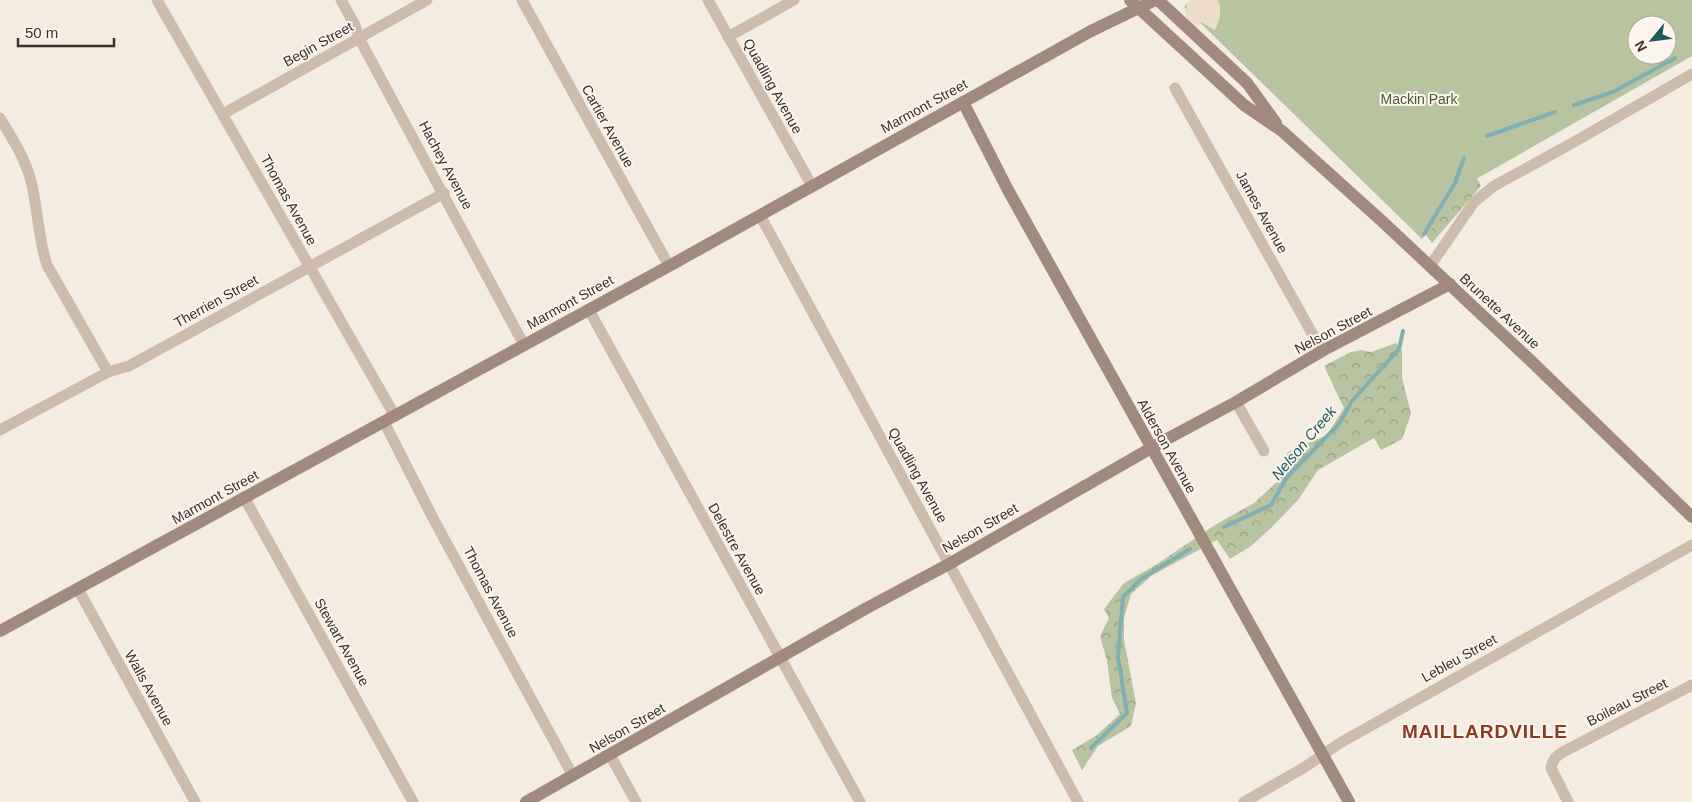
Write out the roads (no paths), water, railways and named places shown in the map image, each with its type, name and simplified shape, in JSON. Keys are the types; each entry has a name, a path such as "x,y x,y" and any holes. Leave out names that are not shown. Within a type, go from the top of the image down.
{"main road":[{"name":"Marmont Street","path":"0,630 669,266 1083,35 1133,4 1156,0"},
{"name":"Brunette Avenue","path":"1156,0 1246,83 1282,132"},
{"name":"Brunette Avenue","path":"1133,4 1244,105 1282,132 1450,284 1692,517"},
{"name":"Alderson Avenue","path":"963,102 1008,190 1349,802"},
{"name":"Nelson Street","path":"526,802 780,657 1236,402 1322,351 1450,284"}],"street":[{"name":"Thomas Avenue","path":"157,0 309,267 389,419 434,520 573,776"},
{"name":"Hachey Avenue","path":"341,0 524,345"},
{"name":"Begin Street","path":"223,114 427,0"},
{"name":"Cartier Avenue","path":"522,0 669,266"},
{"name":"Quadling Avenue","path":"708,0 812,186"},
{"path":"728,37 794,0"},
{"path":"1430,266 1474,202 1494,186 1692,74"},
{"name":"James Avenue","path":"1175,88 1322,351"},
{"path":"0,118 23,158 29,175 47,265 108,372"},
{"name":"Therrien Street","path":"0,430 108,372 129,366 444,193"},
{"name":"Quadling Avenue","path":"760,215 1078,802"},
{"name":"Delestre Avenue","path":"589,310 860,802"},
{"path":"1236,402 1264,451"},
{"name":"Stewart Avenue","path":"244,497 413,802"},
{"name":"Lebleu Street","path":"1244,802 1305,768 1340,743 1692,545"},
{"name":"Walls Avenue","path":"78,589 195,802"},
{"name":"Boileau Street","path":"1568,802 1553,774 1552,762 1561,753 1692,685"},
{"path":"610,755 636,802"}],"waterway":[{"name":"Nelson Creek","path":"1574,105 1613,92 1662,65"},
{"name":"Nelson Creek","path":"1487,136 1555,112"},
{"name":"Nelson Creek","path":"1424,234 1455,183 1464,158"},
{"name":"Nelson Creek","path":"1224,527 1271,505 1287,477 1339,424 1352,401 1399,349 1403,331"},
{"name":"Nelson Creek","path":"1091,748 1127,713 1118,657 1123,597 1141,579 1190,549"}],"district":[{"name":"MAILLARDVILLE","path":"1485,731"}],"park label":[{"name":"Mackin Park","path":"1419,99"}]}
